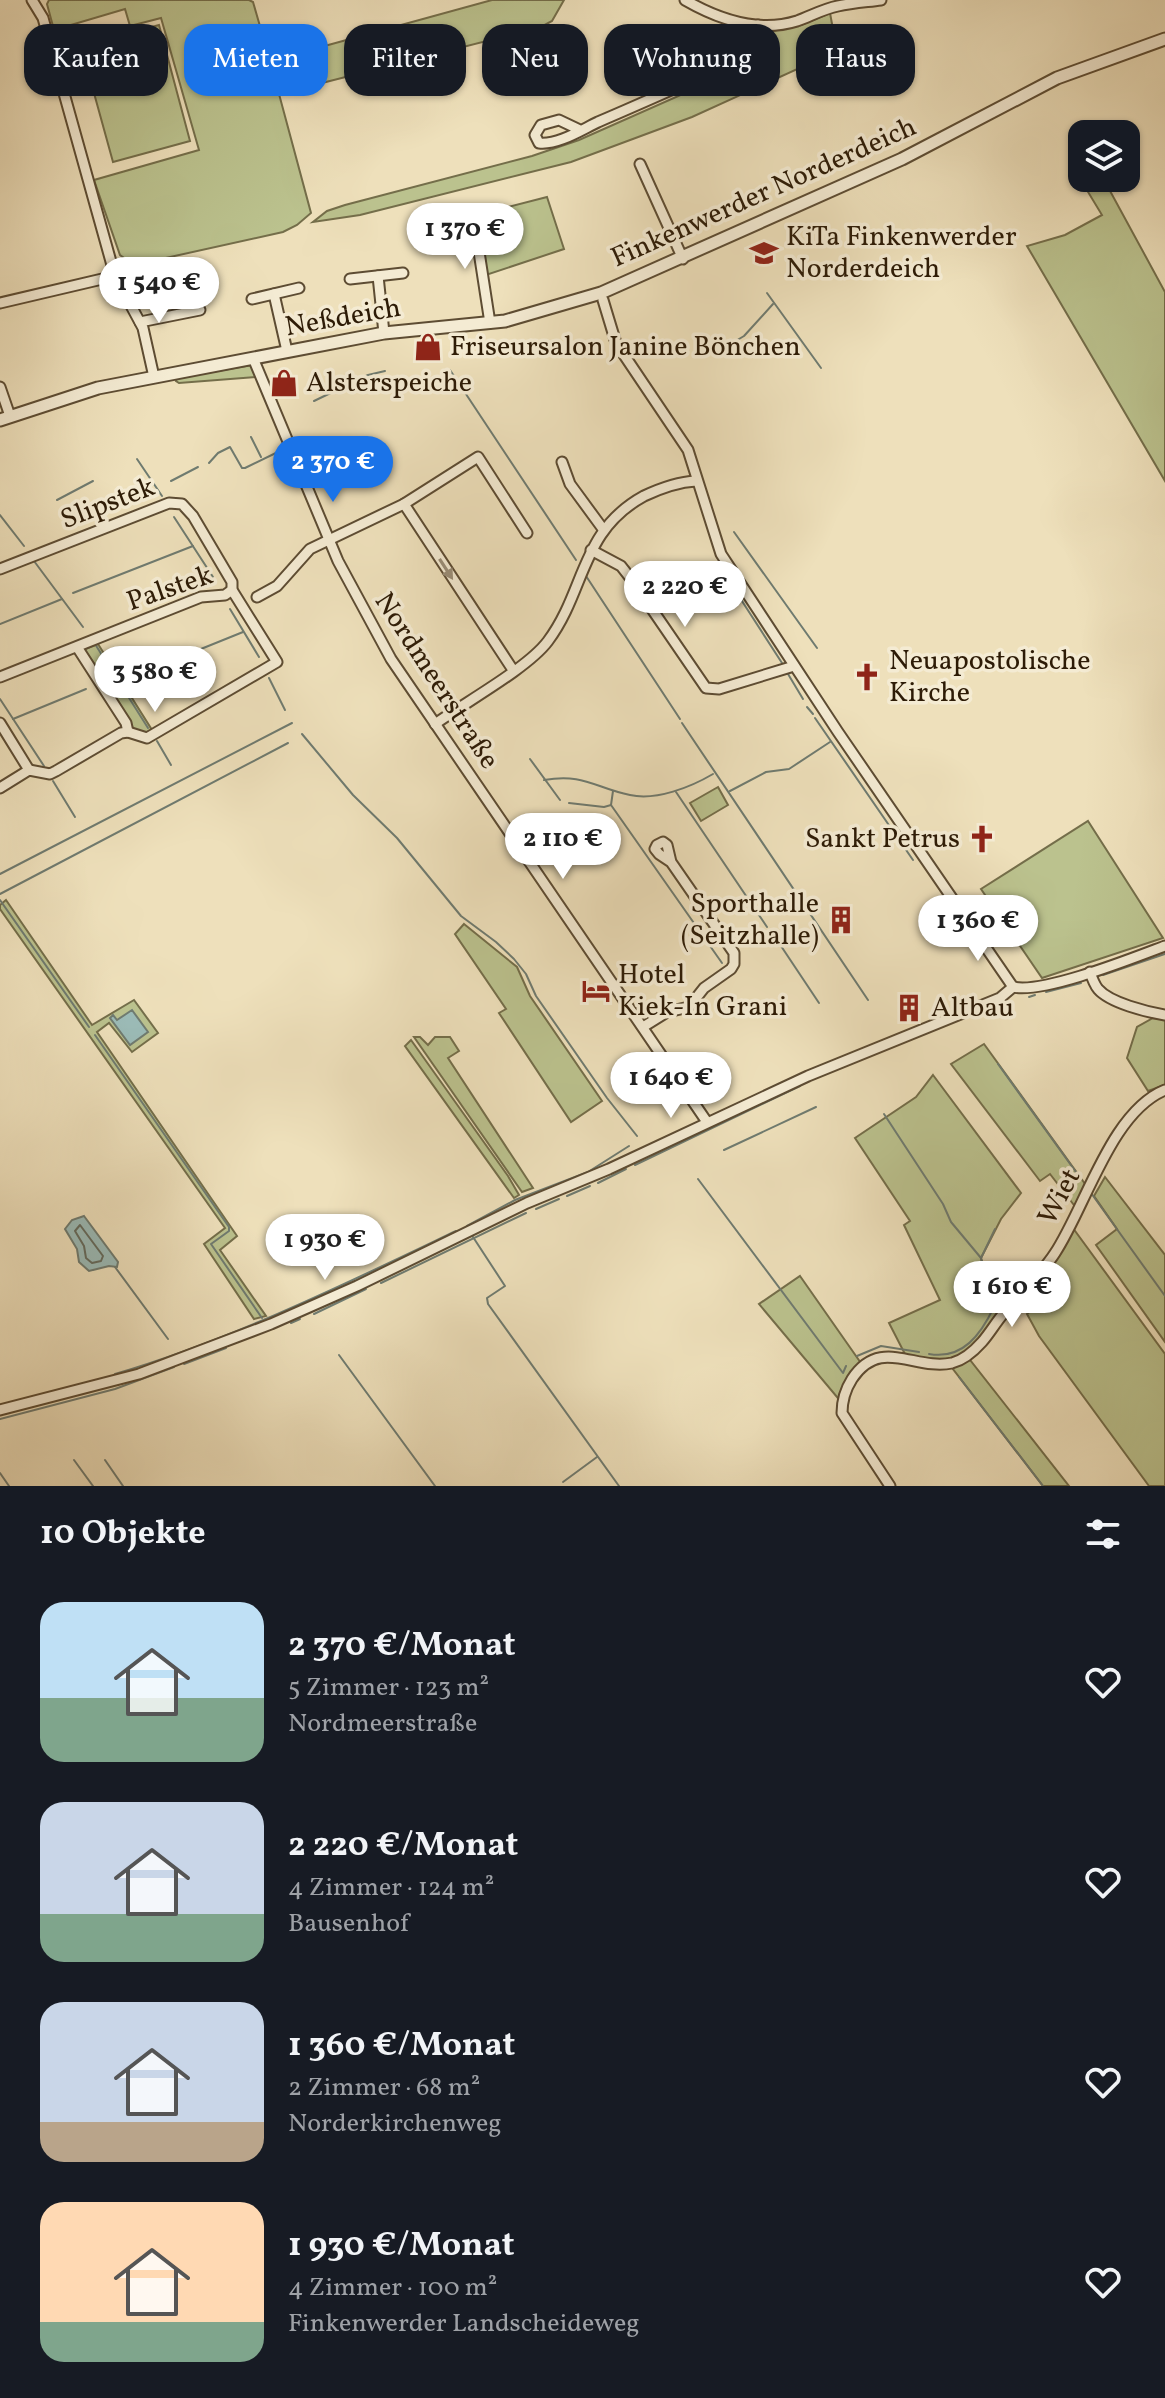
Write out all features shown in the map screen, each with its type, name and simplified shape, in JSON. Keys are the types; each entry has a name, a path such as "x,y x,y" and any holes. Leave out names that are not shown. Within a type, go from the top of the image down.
{"street":[{"path":"685,0 726,18 753,24"},
{"path":"769,24 791,22 835,6 881,0"},
{"path":"36,1 115,276 140,322 154,377"},
{"name":"Finkenwerder Norderdeich","path":"602,297 902,159 1057,78 1165,39"},
{"path":"580,130 657,96"},
{"path":"640,164 683,259"},
{"path":"473,213 490,323"},
{"path":"350,279 403,273"},
{"path":"0,303 115,276"},
{"path":"378,276 384,333"},
{"path":"252,299 299,288"},
{"path":"274,294 287,351"},
{"path":"602,297 616,343 688,450 721,554 1013,987"},
{"name":"Neßdeich","path":"5,418 81,393 154,377 384,333 490,323 602,297"},
{"path":"140,322 200,310"},
{"name":"Nordmeerstraße","path":"253,358 352,591 391,659 707,1122"},
{"path":"0,387 5,418"},
{"path":"257,597 277,586 310,549 404,504 478,457 527,533"},
{"path":"562,462 570,484 603,529"},
{"path":"435,724 513,670 547,642 603,529 626,508 653,492 696,481"},
{"name":"Slipstek","path":"0,569 174,502 188,508 232,582 232,590 277,662 147,738 128,732"},
{"path":"404,504 513,670"},
{"path":"591,550 621,566 706,688 719,689 794,666"},
{"name":"Palstek","path":"0,677 201,597 225,595 232,590"},
{"path":"0,788 29,770 50,774 121,733 128,732 126,723 77,647"},
{"path":"0,723 29,770"},
{"path":"643,1027 667,1012 689,1007 704,988 734,964 734,953 671,862"},
{"path":"0,1410 139,1374 271,1324 527,1203 609,1169 808,1076 1000,998 1013,987 1032,988 1165,946"},
{"path":"1090,972 1095,985 1105,996 1137,1009 1165,1015"},
{"name":"Wiet","path":"890,1486 842,1413 845,1392 856,1374 871,1360 885,1356 949,1364 967,1356 982,1343 1055,1254 1088,1188 1132,1113 1145,1100 1165,1090"}],"green space":[{"path":"49,0 253,2 259,24 184,24 184,96 280,96 311,213 283,232 134,265 120,255 94,180 199,150 168,42 168,24 163,24 161,18 129,24 125,9 74,24 52,24 47,4"},
{"path":"492,0 564,0 552,21 546,24 482,24 482,42 466,46 466,24 405,24"},
{"path":"830,13 832,24 803,24"},
{"path":"796,26 796,70 780,77 780,29"},
{"path":"344,41 344,77 328,81 328,45"},
{"path":"168,59 190,141 113,162 95,96 168,96"},
{"path":"678,96 738,96 692,117 571,162 360,215 313,222 327,211 345,205 532,156 579,140"},
{"path":"1088,192 1111,192 1165,292 1165,481 1027,246 1065,235 1102,215"},
{"path":"547,197 564,249 486,275 477,215"},
{"path":"252,365 256,377 176,381 177,378"},
{"path":"98,644 152,730 143,735 132,729 83,650"},
{"path":"718,787 728,805 701,821 690,803"},
{"path":"1088,821 1163,938 1042,978 981,889"},
{"path":"6,900 92,1025 134,1000 158,1033 132,1052 109,1023 97,1032 237,1236 220,1250 266,1316 254,1319 204,1244 225,1228 0,909"},
{"path":"464,924 517,967 530,996 602,1101 571,1122 499,1013 506,1009 455,934"},
{"path":"1153,1018 1165,1019 1165,1085 1148,1091 1127,1058 1137,1027"},
{"path":"414,1037 420,1037 428,1045 435,1037 450,1037 459,1051 448,1058 533,1188 522,1192"},
{"path":"411,1040 519,1195 514,1198 405,1046"},
{"path":"984,1044 1088,1188 1077,1209 1050,1174 1040,1181 951,1064"},
{"path":"933,1075 1021,1193 1001,1219 981,1258 994,1307 1002,1315 967,1356 1069,1486 1043,1486 949,1364 908,1360 889,1323 940,1300 904,1225 910,1221 855,1138 916,1097"},
{"path":"1105,1177 1165,1255 1165,1342 1096,1245 1117,1229 1094,1196"},
{"path":"1070,1224 1165,1354 1165,1486 1149,1486 1039,1336 1027,1314 1038,1305 1026,1287"},
{"path":"800,1276 863,1366 842,1403 759,1304"}],"water":[{"path":"132,1010 148,1032 130,1045 110,1018 113,1015 117,1020"},
{"path":"84,1216 118,1262 117,1267 89,1271 79,1262 77,1249 65,1229 72,1220"}],"waterway":[{"path":"767,293 821,368"},
{"path":"718,341 724,348 744,336 773,304"},
{"path":"450,370 576,560"},
{"path":"314,401 368,375 385,371"},
{"path":"251,437 261,457"},
{"path":"209,463 218,453 230,447 242,468 282,450"},
{"path":"137,459 162,496"},
{"path":"171,481 198,467"},
{"path":"57,500 93,481"},
{"path":"0,515 24,546"},
{"path":"174,517 213,577"},
{"path":"734,532 817,648"},
{"path":"73,593 193,546"},
{"path":"34,561 83,627"},
{"path":"586,576 680,719"},
{"path":"740,598 782,663"},
{"path":"0,624 62,599"},
{"path":"230,609 259,657"},
{"path":"134,676 243,632"},
{"path":"95,644 148,728"},
{"path":"788,674 803,699"},
{"path":"269,678 285,710"},
{"path":"13,719 86,689"},
{"path":"0,699 44,766"},
{"path":"807,707 813,714"},
{"path":"815,718 913,860"},
{"path":"0,874 292,723"},
{"path":"682,723 868,1000"},
{"path":"302,734 353,795 397,838 461,916 514,959 526,974 536,996 637,1136"},
{"path":"157,741 171,765"},
{"path":"730,791 766,772 789,769 830,742"},
{"path":"0,894 288,743"},
{"path":"530,759 560,800"},
{"path":"544,780 569,778 630,795 651,796 684,788 713,774"},
{"path":"53,781 75,817"},
{"path":"569,803 604,807 611,805 613,791"},
{"path":"676,792 767,927"},
{"path":"611,805 722,963"},
{"path":"0,900 89,1027"},
{"path":"775,937 819,1003"},
{"path":"1103,975 1165,954"},
{"path":"1046,992 1081,983"},
{"path":"1029,997 1035,995"},
{"path":"987,1009 1005,1003"},
{"path":"965,1017 978,1012"},
{"path":"95,1035 229,1227 229,1231 211,1244 262,1318"},
{"path":"998,1064 1081,1179"},
{"path":"635,1165 800,1086"},
{"path":"724,1150 816,1107"},
{"path":"884,1114 943,1204 951,1222 981,1258"},
{"path":"467,1226 515,1200 588,1172 629,1146"},
{"path":"598,1183 626,1169"},
{"path":"698,1179 843,1373 846,1366"},
{"path":"567,1196 590,1186"},
{"path":"1091,1193 1165,1296"},
{"path":"536,1209 559,1199"},
{"path":"381,1283 526,1213"},
{"path":"929,1354 941,1355 961,1349 977,1335 989,1317 994,1307 981,1258 995,1229"},
{"path":"115,1374 245,1327 456,1231"},
{"path":"473,1237 505,1286 487,1298 488,1304 619,1486"},
{"path":"115,1267 168,1339"},
{"path":"314,1314 366,1289"},
{"path":"291,1323 300,1319"},
{"path":"857,1356 881,1346 919,1352"},
{"path":"184,1364 226,1348"},
{"path":"339,1355 435,1486"},
{"path":"0,1419 115,1389 174,1367"},
{"path":"959,1377 1043,1486"},
{"path":"563,1482 597,1457"},
{"path":"74,1460 93,1486"},
{"path":"105,1460 123,1486"},
{"path":"0,1473 9,1486"}],"place":[{"name":"KiTa Finkenwerder Norderdeich","path":"764,253"},
{"name":"Friseursalon Janine Bönchen","path":"428,347"},
{"name":"Alsterspeiche","path":"284,383"},
{"name":"Neuapostolische Kirche","path":"867,677"},
{"name":"Sankt Petrus","path":"982,839"},
{"name":"Sporthalle (Seitzhalle)","path":"841,920"},
{"name":"Hotel Kiek-In Grani","path":"596,991"},
{"name":"Altbau","path":"909,1008"}]}
